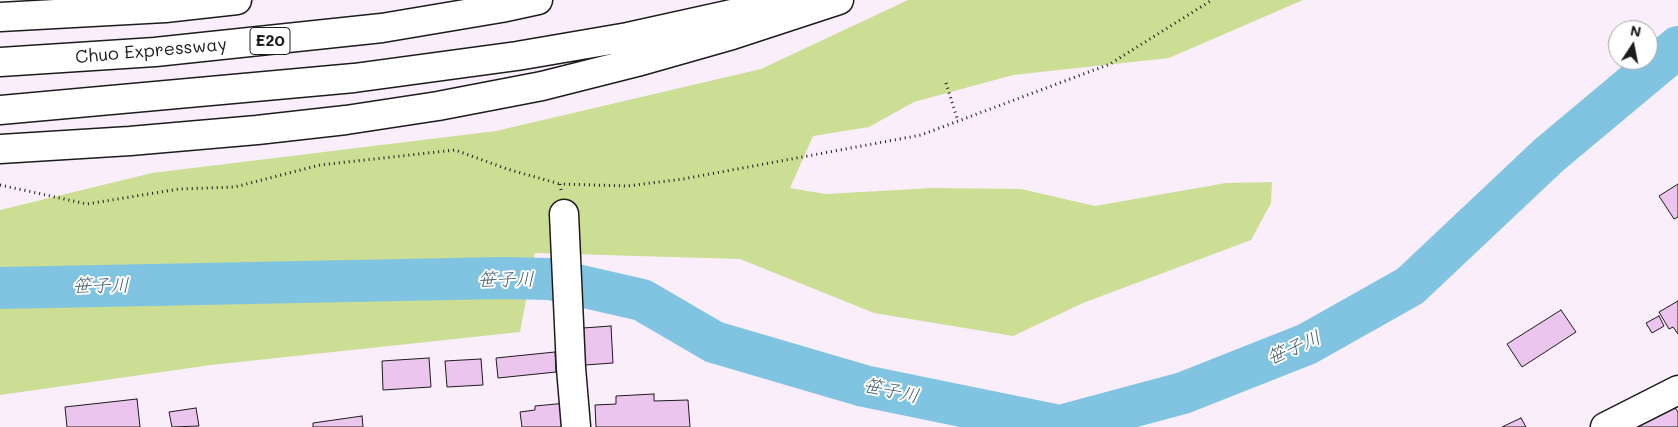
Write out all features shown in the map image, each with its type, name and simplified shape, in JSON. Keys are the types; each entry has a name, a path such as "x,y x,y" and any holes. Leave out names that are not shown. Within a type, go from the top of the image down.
{"main road":[{"path":"0,17 165,8 238,0"},
{"name":"Chuo Expressway","path":"0,62 155,52 323,35 400,25 538,0"},
{"path":"0,110 354,78 517,56 628,37 732,14 784,0"},
{"path":"0,149 130,141 257,130 346,120 438,106 542,86 637,62 732,36 839,0"},
{"path":"564,214 571,368 576,427"},
{"path":"1606,427 1678,390"}],"path":[{"path":"0,185 87,204 179,190 235,187 320,165 455,150 507,169 560,184 627,186 683,179 921,135 1110,64 1212,0"},
{"path":"946,83 958,121"},
{"path":"560,184 564,214"}],"green space":[{"path":"908,0 1303,0 1169,58 1013,75 914,102 869,127 813,136 790,188 825,194 934,188 1021,189 1095,206 1226,183 1272,182 1271,203 1251,240 1083,303 1013,336 874,313 740,259 535,253 520,332 211,365 0,395 0,210 152,173 496,131 761,69"}],"building":[{"path":"1678,184 1678,217 1674,219 1659,196"},
{"path":"1678,301 1678,334 1673,327 1669,329 1659,312"},
{"path":"1561,310 1576,332 1522,367 1507,344"},
{"path":"1659,316 1664,326 1652,333 1646,323"},
{"path":"611,326 613,363 585,365 583,328"},
{"path":"555,352 556,372 498,378 496,358"},
{"path":"429,358 431,387 383,390 382,361"},
{"path":"481,359 483,385 447,387 445,361"},
{"path":"654,394 654,401 688,400 690,427 596,427 595,405 616,404 616,396"},
{"path":"137,399 140,427 67,427 65,407"},
{"path":"567,403 570,427 522,427 520,412 535,410 535,406"},
{"path":"1673,405 1678,412 1678,427 1638,427"},
{"path":"196,408 199,426 172,427 169,412"},
{"path":"362,416 363,427 313,427 313,423"},
{"path":"1521,418 1526,427 1502,427"}],"waterway":[{"name":"笹子川","path":"0,288 502,278 550,279 642,300 714,342 864,386 1060,426 1183,393 1307,344 1410,286 1549,155 1678,47"}]}
